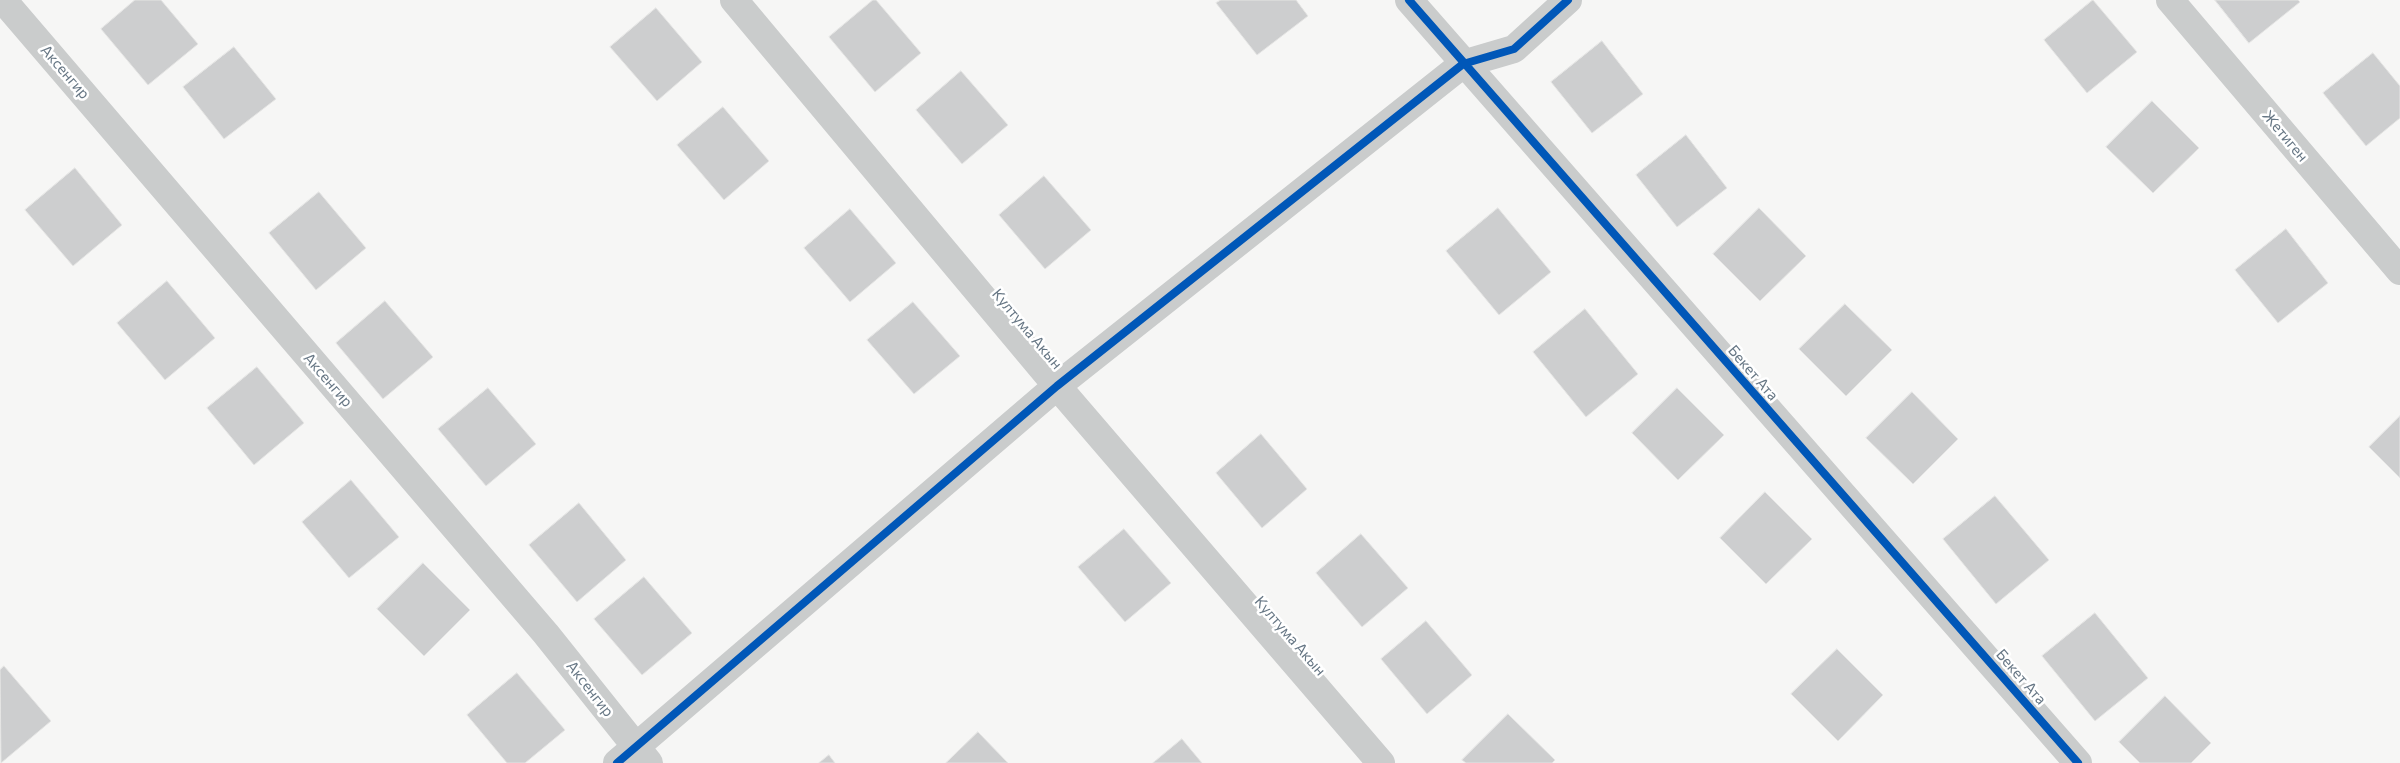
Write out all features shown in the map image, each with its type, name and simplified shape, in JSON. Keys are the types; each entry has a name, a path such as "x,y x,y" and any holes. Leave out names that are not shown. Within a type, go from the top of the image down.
{"street":[{"name":"Аксенгир","path":"3,0 546,634 634,758"},
{"name":"Култума Акын","path":"734,0 1058,386 1381,763"},
{"name":"Бекет Ата","path":"1409,0 1463,64 2078,763"},
{"path":"634,758 1058,386 1463,64 1514,49 1568,0"},
{"name":"Жетиген","path":"2170,0 2400,271"}],"building":[{"path":"135,0 161,0 198,44 148,85 101,29"},
{"path":"873,0 876,0 921,53 875,92 829,37"},
{"path":"1221,0 1296,0 1308,16 1257,55 1216,3"},
{"path":"2093,0 2137,52 2087,93 2044,40"},
{"path":"2215,0 2298,0 2300,2 2249,43"},
{"path":"656,8 702,62 657,101 610,47"},
{"path":"1602,41 1643,94 1592,133 1551,82"},
{"path":"234,47 276,99 224,139 183,87"},
{"path":"2373,53 2400,86 2400,118 2366,146 2323,93"},
{"path":"961,71 1008,125 962,164 916,110"},
{"path":"2152,101 2199,148 2153,193 2106,147"},
{"path":"723,107 769,161 724,200 677,145"},
{"path":"1686,135 1727,188 1677,227 1636,175"},
{"path":"75,168 122,225 73,266 25,210"},
{"path":"1044,176 1091,230 1045,269 999,215"},
{"path":"319,192 366,248 316,290 269,233"},
{"path":"1498,208 1551,272 1499,315 1446,251"},
{"path":"1759,208 1806,256 1760,301 1713,254"},
{"path":"850,209 896,263 850,302 804,248"},
{"path":"2286,229 2328,283 2278,323 2235,270"},
{"path":"167,281 215,338 165,380 117,323"},
{"path":"385,301 433,357 383,399 336,343"},
{"path":"913,302 960,356 914,394 867,340"},
{"path":"1845,304 1892,350 1846,396 1799,349"},
{"path":"1585,309 1638,374 1586,417 1533,352"},
{"path":"257,367 304,423 254,465 207,408"},
{"path":"488,388 536,444 486,486 438,429"},
{"path":"1677,388 1724,435 1678,480 1632,433"},
{"path":"1912,392 1958,439 1913,484 1866,438"},
{"path":"2400,416 2400,478 2369,447"},
{"path":"1261,434 1307,489 1262,528 1216,473"},
{"path":"351,480 399,537 349,578 302,522"},
{"path":"1765,492 1812,539 1766,584 1720,538"},
{"path":"1995,496 2049,560 1996,604 1943,539"},
{"path":"579,503 626,560 577,602 529,545"},
{"path":"1124,529 1171,583 1125,622 1078,567"},
{"path":"1361,534 1408,588 1362,627 1316,573"},
{"path":"423,563 470,610 424,656 377,609"},
{"path":"644,577 692,633 642,675 594,619"},
{"path":"2095,613 2148,678 2095,721 2042,656"},
{"path":"1426,621 1472,675 1427,714 1381,659"},
{"path":"1837,649 1883,695 1838,741 1791,694"},
{"path":"4,666 51,721 1,763 0,670"},
{"path":"517,673 565,730 525,763 507,763 467,715"},
{"path":"2165,696 2211,743 2191,763 2140,763 2119,742"},
{"path":"1508,714 1555,760 1552,763 1466,763 1462,760"},
{"path":"978,732 1008,763 946,763"},
{"path":"1182,739 1202,763 1153,763"},
{"path":"829,755 835,763 819,763"}],"cycle path":[{"path":"1409,0 2078,763"},
{"path":"617,763 1057,386 1463,64 1514,49 1568,0"}]}
